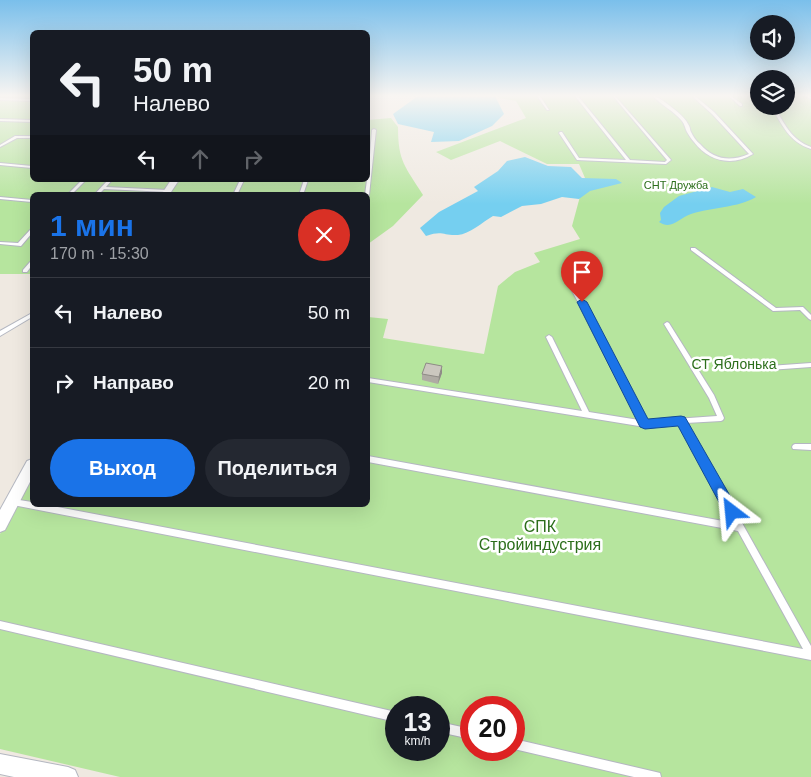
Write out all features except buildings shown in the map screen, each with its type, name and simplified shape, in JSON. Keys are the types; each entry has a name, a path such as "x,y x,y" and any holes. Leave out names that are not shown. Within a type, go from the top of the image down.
{"street":[{"path":"0,525 30,469"},
{"path":"0,764 68,777"}],"lane":[{"path":"370,167 374,132"},
{"path":"606,132 629,161"},
{"path":"560,133 578,159 666,163 669,160 645,132"},
{"path":"689,132 712,158 720,161 751,154 731,132"},
{"path":"789,132 802,144 811,148"},
{"path":"0,146 16,136 30,137"},
{"path":"0,164 30,167"},
{"path":"72,192 82,182"},
{"path":"99,192 108,182"},
{"path":"103,188 153,192"},
{"path":"0,198 30,200"},
{"path":"0,243 19,245 30,233"},
{"path":"693,249 775,310 801,308 811,318"},
{"path":"25,270 30,265"},
{"path":"574,289 590,315 635,409 645,424"},
{"path":"0,334 30,316"},
{"path":"370,380 645,424 720,418 712,397 667,324"},
{"path":"549,337 587,415"},
{"path":"769,368 811,365"},
{"path":"681,421 811,655"},
{"path":"795,447 811,447"},
{"path":"370,459 740,528"},
{"path":"13,502 30,505"},
{"path":"39,507 811,655"},
{"path":"0,625 385,714"},
{"path":"525,747 656,777"}],"green space":[{"path":"0,132 30,132 30,182 370,182 370,132 398,132 401,156 407,170 423,195 393,226 370,243 370,192 30,192 30,274 0,274"},
{"name":"СПК Стройиндустрия","path":"488,132 811,132 811,777 120,777 0,749 0,534 30,476 30,507 370,507 370,317 388,319 383,338 484,354 498,286 515,272 540,262 534,253 580,239 572,226 585,178 579,164 547,164 500,141 451,160 436,152"}],"water":[{"path":"434,132 478,132 459,141 431,142"},
{"path":"525,157 548,166 571,167 582,178 616,179 622,183 590,191 579,199 562,197 541,204 522,206 501,217 493,216 471,230 458,235 436,233 426,236 420,228 439,212 478,191 474,187 498,171 507,161"},
{"path":"712,187 730,192 743,189 756,197 749,201 691,214 672,224 668,225 659,222 661,220 660,213 664,207 679,196"}],"route":[{"path":"582,302 635,409 645,424 681,421 732,512"}],"park label":[{"name":"СНТ Дружба","path":"676,185"},
{"name":"СТ Яблонька","path":"734,364"}]}
